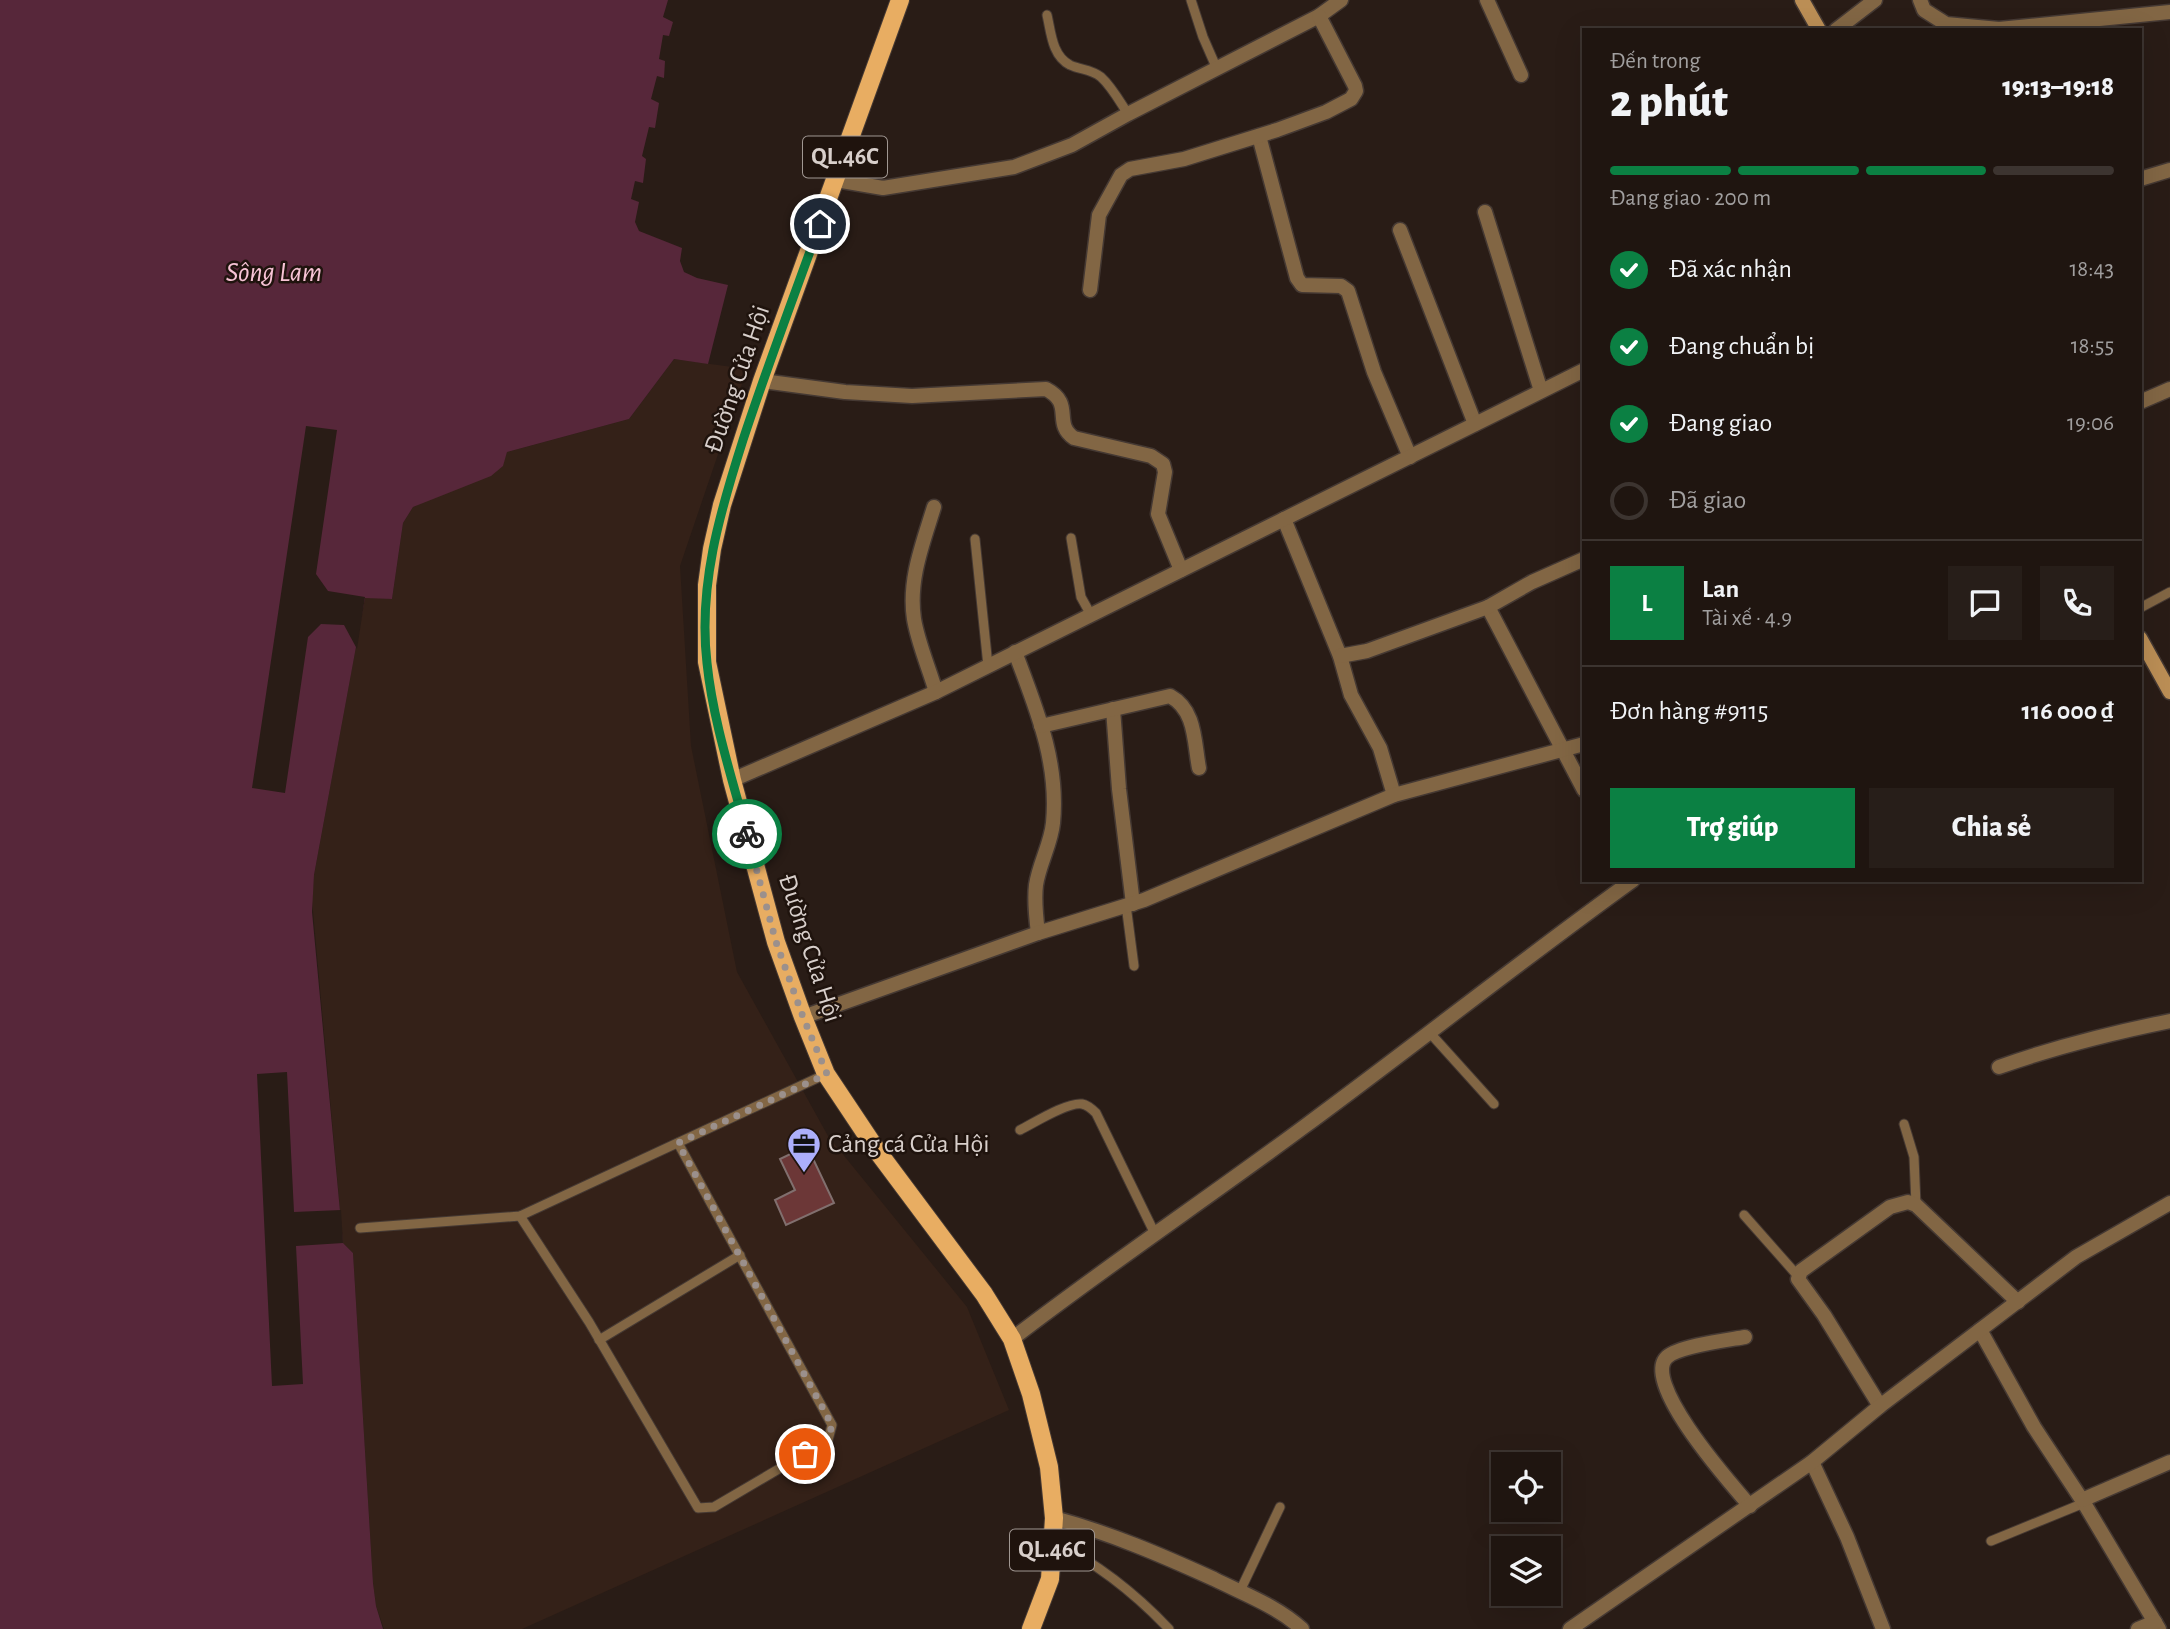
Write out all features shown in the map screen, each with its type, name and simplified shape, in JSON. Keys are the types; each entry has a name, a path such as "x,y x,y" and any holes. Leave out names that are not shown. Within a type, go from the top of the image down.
{"main road":[{"name":"Đường Cửa Hội","path":"900,0 765,373 722,505 707,585 706,662 732,780 776,942 827,1074 878,1152 984,1294 1012,1339 1022,1367 1049,1467 1054,1518 1050,1579 1031,1629"},
{"path":"1802,0 1818,28"},
{"path":"2142,642 2170,692"}],"street":[{"path":"836,180 883,188 1014,167 1072,145 1319,16 1342,0"},
{"path":"1487,0 1521,75"},
{"path":"1839,28 1875,0"},
{"path":"1920,0 1924,10 1946,24 1988,28"},
{"path":"1090,290 1099,215 1121,176 1130,169 1184,159 1259,136 1326,112 1351,99 1355,94 1355,86 1319,16"},
{"path":"2013,28 2169,17"},
{"path":"1259,136 1297,278 1302,285 1341,286 1348,291 1374,372 1410,457"},
{"path":"2142,179 2169,174"},
{"path":"1485,212 1541,391"},
{"path":"1400,230 1475,424"},
{"path":"732,780 936,692 1582,371"},
{"path":"765,373 845,392 912,396 1046,389 1059,398 1064,427 1074,438 1151,456 1163,464 1165,472 1158,514 1181,570"},
{"path":"2142,401 2170,389"},
{"path":"934,507 913,584 914,618 936,692"},
{"path":"1284,519 1340,656 1351,695 1380,748 1394,795"},
{"path":"1340,656 1367,651 1488,607 1532,582 1582,560"},
{"path":"1488,607 1582,786"},
{"path":"1015,652 1049,753 1055,791 1053,826 1036,884 1038,933"},
{"path":"1041,726 1170,696 1181,702 1189,714 1199,768"},
{"path":"1113,709 1130,905"},
{"path":"803,1017 1038,933 1130,905 1394,795 1582,745"},
{"path":"1012,1339 1630,882"},
{"path":"1999,1067 2097,1035 2170,1021"},
{"path":"1880,1406 1797,1275 1890,1206 1908,1202 1916,1205 2018,1301"},
{"path":"1570,1629 1812,1462 1880,1406 2076,1257 2170,1203"},
{"path":"1980,1330 2034,1427 2161,1626 2138,1629"},
{"path":"1745,1337 1671,1354 1662,1367 1665,1386 1692,1436 1750,1506"},
{"path":"1812,1462 1847,1537 1883,1629"},
{"path":"2083,1501 2170,1462"},
{"path":"1054,1518 1097,1529 1140,1546 1270,1606 1302,1629"}],"lane":[{"path":"1191,0 1217,69"},
{"path":"1047,15 1058,54 1070,65 1090,69 1103,79 1128,114"},
{"path":"1070,538 1081,597 1091,615"},
{"path":"975,539 988,666"},
{"path":"2142,607 2170,592"},
{"path":"1130,905 1134,966"},
{"path":"1430,1032 1494,1104"},
{"path":"360,1228 520,1216 827,1074"},
{"path":"1020,1130 1067,1107 1080,1103 1088,1106 1096,1113 1155,1234"},
{"path":"1904,1124 1914,1157 1916,1205"},
{"path":"520,1216 600,1340 698,1508 714,1507 828,1440 832,1425 678,1143"},
{"path":"1744,1215 1797,1275"},
{"path":"600,1340 740,1255"},
{"path":"1990,1541 2083,1501"},
{"path":"1240,1591 1280,1507"},
{"path":"1053,1541 1086,1558 1116,1579 1144,1602 1169,1629"}],"shaded area":[{"name":"Cảng cá Cửa Hội","path":"674,359 747,369 680,566 691,746 737,972 828,1136 967,1307 1009,1410 522,1629 384,1629 376,1606 373,1583 353,1253 343,1243 312,900 314,875 365,597 392,599 403,523 413,507 502,466 507,452 629,419"}],"water":[{"name":"Sông Lam","path":"0,0 668,0 663,17 673,22 669,36 663,35 659,59 665,61 664,78 657,76 651,99 659,103 655,128 649,127 642,156 646,159 643,183 635,181 631,199 639,202 635,222 639,231 682,248 680,261 684,272 728,285 708,364 674,359 629,419 507,452 503,466 491,476 413,507 403,523 392,599 365,598 314,875 312,912 343,1243 353,1253 373,1583 383,1629 0,1629"}],"pier":[{"path":"306,426 337,430 316,574 328,591 365,597 357,649 344,625 321,624 308,637 285,793 252,788"},
{"path":"287,1072 294,1212 341,1210 343,1243 296,1246 303,1384 272,1386 257,1074"}],"building":[{"name":"Cảng cá Cửa Hội","path":"807,1146 834,1203 786,1225 775,1200 795,1190 780,1159"}],"way so far":[{"path":"747,834 776,942 827,1074 678,1143 832,1425 828,1440 805,1454"}],"place":[{"name":"Cảng cá Cửa Hội","path":"804,1174"}],"route":[{"path":"747,834 715,709 706,662 707,585 722,505 762,381 820,224"}]}
